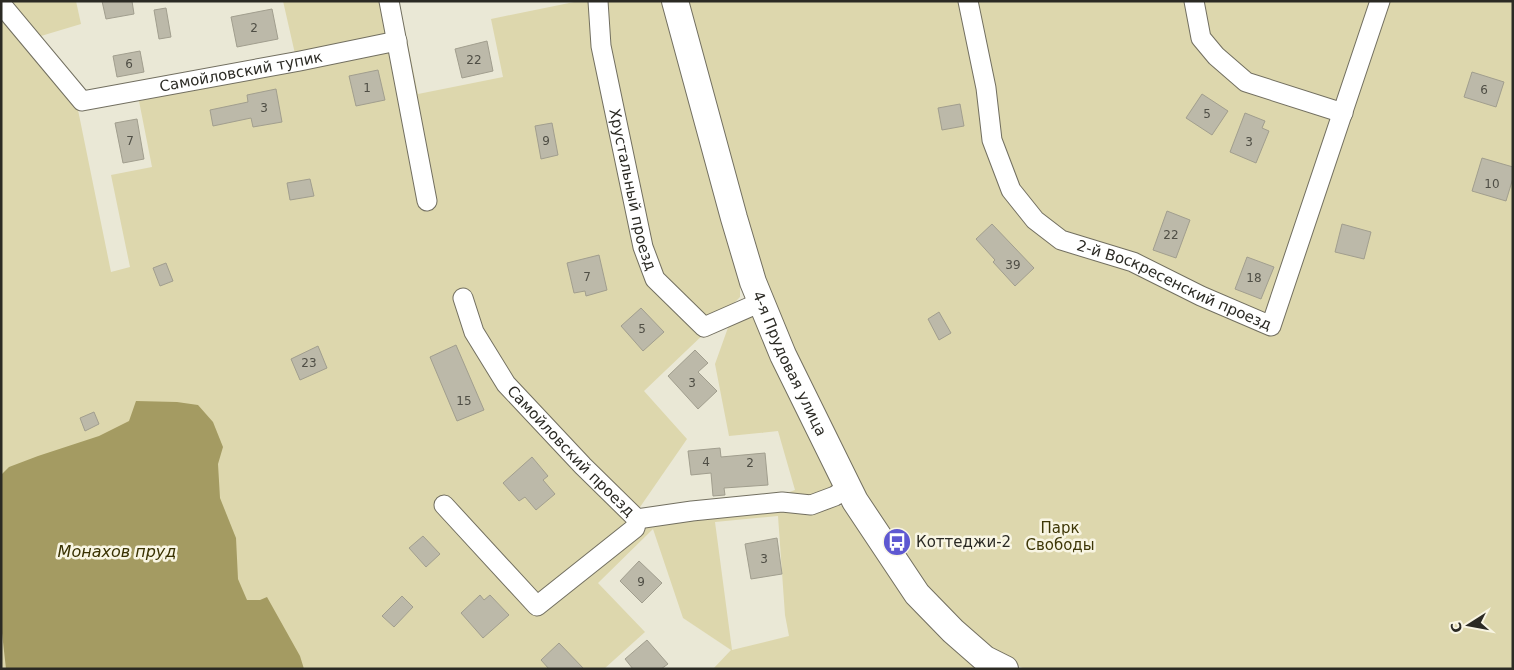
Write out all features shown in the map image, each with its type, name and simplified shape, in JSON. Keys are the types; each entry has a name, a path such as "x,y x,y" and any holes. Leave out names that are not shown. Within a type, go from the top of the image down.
{"main road":[{"name":"4-я Прудовая улица","path":"675,1 753,282 783,355 848,487 855,501 917,594 959,637 985,659 1005,669"}],"street":[{"path":"389,1 427,202"},
{"name":"Хрустальный проезд","path":"598,1 601,46 627,174 643,246 655,279 704,326 761,302"},
{"name":"2-й Воскресенский проезд","path":"968,1 986,88 992,140 1011,190 1035,220 1061,240 1133,262 1201,296 1271,326 1380,1"},
{"path":"1194,1 1201,38 1216,56 1246,82 1343,113"},
{"name":"Самойловский тупик","path":"1,4 82,101 398,41"},
{"name":"Самойловский проезд","path":"463,298 474,332 506,384 584,466 637,518 782,502 811,505 835,496 848,487"},
{"path":"444,506 537,606 635,528 637,518"}],"green space":[{"path":"10,1 76,1 81,24 41,36"},
{"path":"283,1 399,1 418,94 503,77 491,19 579,1 665,1 740,282 740,297 733,304 708,318 708,330 644,391 687,439 638,510 779,496 795,490 778,431 729,436 715,364 730,322 743,314 756,317 835,480 833,488 817,506 846,506 982,669 713,669 731,650 683,618 653,529 598,583 645,632 604,669 1,669 1,17 77,105 111,272 130,267 111,175 152,167 139,101 298,67","holes":["778,516 785,615 789,636 732,650 715,522"]},
{"name":"Парк Свободы","path":"686,1 1513,1 1513,669 1025,669 991,654 924,588 888,538 766,294"}],"water":[{"name":"Монахов пруд","path":"136,401 177,402 198,405 213,422 223,447 218,464 220,498 236,538 238,579 247,600 260,600 267,597 300,656 304,669 6,669 1,624 1,475 9,467 99,436 129,421"}],"building":[{"path":"102,1 132,1 134,14 106,19"},
{"path":"166,8 171,37 159,39 154,10"},
{"path":"272,9 278,39 237,47 231,17"},
{"path":"487,41 493,71 462,78 455,49"},
{"path":"140,51 144,72 117,77 113,56"},
{"path":"378,70 385,100 356,106 349,76"},
{"path":"1472,72 1504,82 1496,107 1464,97"},
{"path":"276,89 282,122 253,127 251,118 213,126 210,110 248,102 247,95"},
{"path":"1202,94 1228,111 1212,135 1186,118"},
{"path":"960,104 964,126 942,130 938,108"},
{"path":"1245,113 1265,121 1262,128 1269,131 1256,163 1230,152"},
{"path":"137,119 144,159 123,163 115,123"},
{"path":"552,123 558,155 541,159 535,126"},
{"path":"1482,158 1513,167 1513,178 1506,201 1472,191"},
{"path":"310,179 314,196 290,200 287,183"},
{"path":"1167,211 1190,220 1176,258 1153,250"},
{"path":"992,224 1034,268 1015,286 993,262 995,260 976,239"},
{"path":"1342,224 1371,232 1364,259 1335,252"},
{"path":"599,255 607,290 586,296 585,291 574,293 567,263"},
{"path":"1247,257 1274,267 1261,299 1235,289"},
{"path":"166,263 173,281 160,286 153,268"},
{"path":"641,308 664,332 643,351 621,326"},
{"path":"939,312 951,333 939,340 928,319"},
{"path":"456,345 484,410 457,421 430,357"},
{"path":"318,346 327,368 300,380 291,359"},
{"path":"695,350 708,363 698,372 717,391 698,409 668,376"},
{"path":"94,412 99,424 85,431 80,418"},
{"path":"720,448 721,457 765,453 768,485 724,488 725,495 713,496 711,473 691,475 688,451"},
{"path":"532,457 548,476 543,480 555,494 536,510 525,497 519,501 503,483"},
{"path":"423,536 440,554 426,567 409,548"},
{"path":"777,538 782,574 751,579 745,544"},
{"path":"639,561 662,583 642,603 620,581"},
{"path":"480,595 484,600 490,595 509,615 483,638 461,613"},
{"path":"402,596 413,607 394,627 382,616"},
{"path":"647,640 668,664 661,669 633,669 625,659"},
{"path":"559,643 584,669 549,669 541,660"}],"place":[{"name":"Коттеджи-2","path":"897,542"}]}
